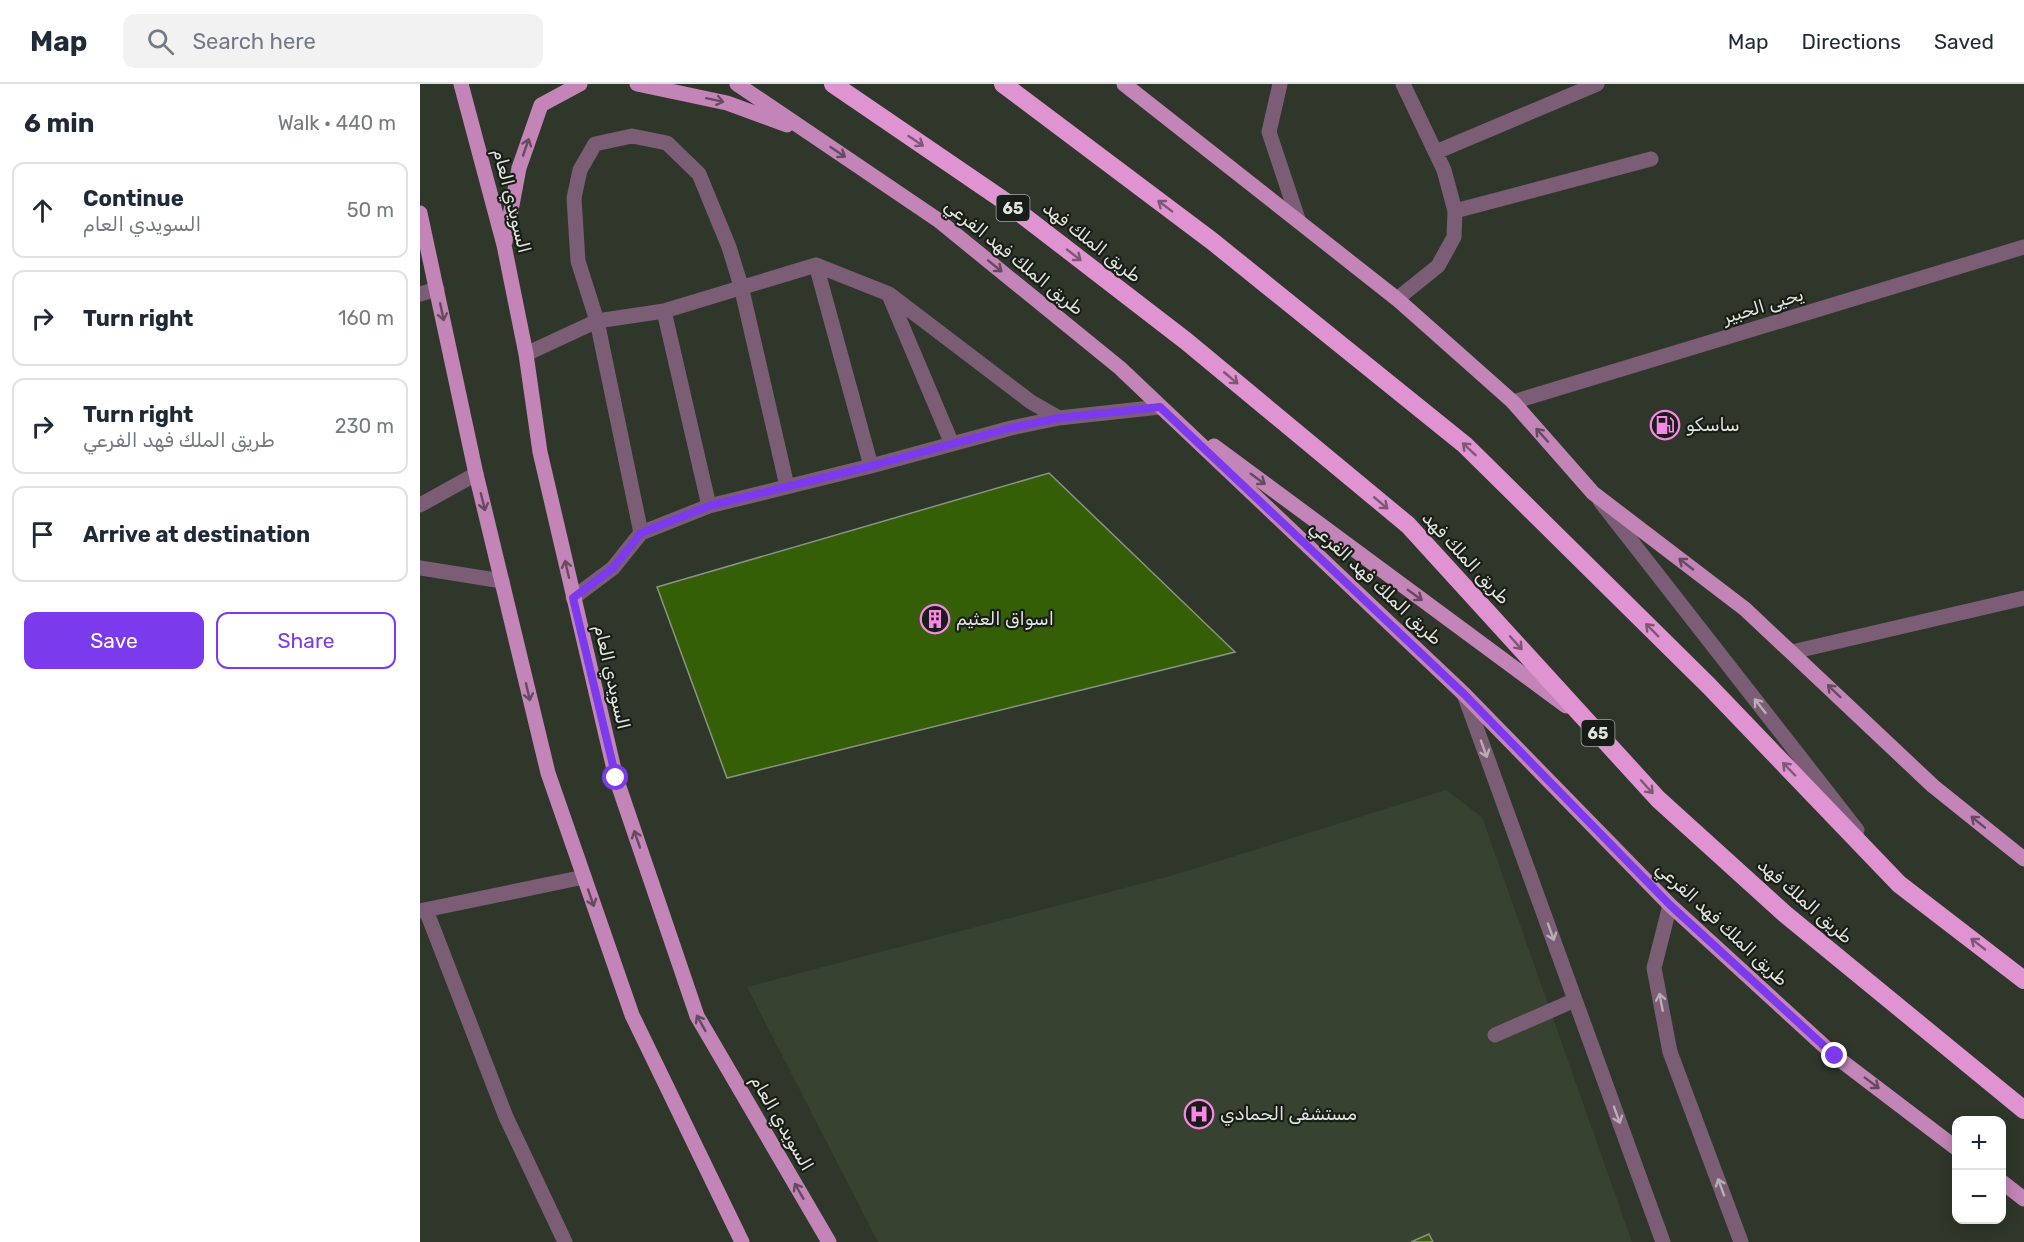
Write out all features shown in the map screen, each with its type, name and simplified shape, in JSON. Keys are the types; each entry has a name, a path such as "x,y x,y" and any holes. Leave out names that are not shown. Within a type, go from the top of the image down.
{"highway":[{"name":"طريق الملك فهد","path":"833,84 1003,200 1186,340 1408,525 1658,799 1785,914 2024,1110"},
{"path":"1003,84 1212,241 1465,445 1709,686 1899,884 2024,980"}],"main road":[{"name":"السويدي العام","path":"461,84 504,245 526,354 540,452 616,778 697,1016 829,1242"},
{"path":"504,245 519,168 541,105 580,84"},
{"path":"637,84 727,103 809,133"},
{"name":"طريق الملك فهد الفرعي","path":"737,84 938,220 1120,368 1464,694 1670,905 1835,1056 1952,1145"},
{"path":"1124,84 1397,299 1513,402 1593,493 1745,609 1933,786 2024,859"},
{"path":"420,213 476,474 548,773 632,1015 742,1242"},
{"path":"1160,407 1589,723"},
{"path":"2006,1186 2024,1199"}],"street":[{"path":"1280,84 1269,132 1298,219"},
{"path":"1397,299 1438,266 1454,237 1455,212 1444,170 1403,84"},
{"path":"1436,152 1597,84"},
{"path":"641,533 597,321 578,261 574,198 580,170 595,144 632,136 667,143 699,174 729,247 741,286 787,486"},
{"path":"1455,212 1651,159"},
{"name":"يحيى الحبير","path":"1513,402 2024,247"},
{"path":"526,354 597,321 664,311 816,265 889,294 1031,402 1059,418"},
{"path":"816,265 871,466"},
{"path":"420,294 437,289"},
{"path":"889,294 952,444"},
{"path":"664,311 709,506"},
{"path":"573,598 613,568 641,533 709,506 1059,418 1160,407"},
{"path":"420,505 476,474"},
{"path":"1593,493 1899,884"},
{"path":"420,568 502,581"},
{"path":"1792,652 2024,598"},
{"path":"1464,694 1663,1242"},
{"path":"565,1242 506,1117 423,911 584,877"},
{"path":"1670,905 1654,968 1670,1052 1741,1242"},
{"path":"1495,1035 1575,999"}],"shaded area":[{"name":"مستشفى الحمادي","path":"1446,790 1482,817 1632,1242 878,1242 747,987 1174,875"}],"building":[{"name":"اسواق العثيم","path":"1049,473 1235,652 727,778 657,587"},
{"path":"1429,1234 1433,1242 1411,1242"}],"place":[{"name":"ساسكو","path":"1665,425"},
{"name":"اسواق العثيم","path":"935,619"},
{"name":"مستشفى الحمادي","path":"1199,1114"}],"route":[{"path":"616,778 573,598 613,568 641,533 709,506 1011,428 1059,418 1160,407 1464,694 1670,905 1835,1056"}]}
